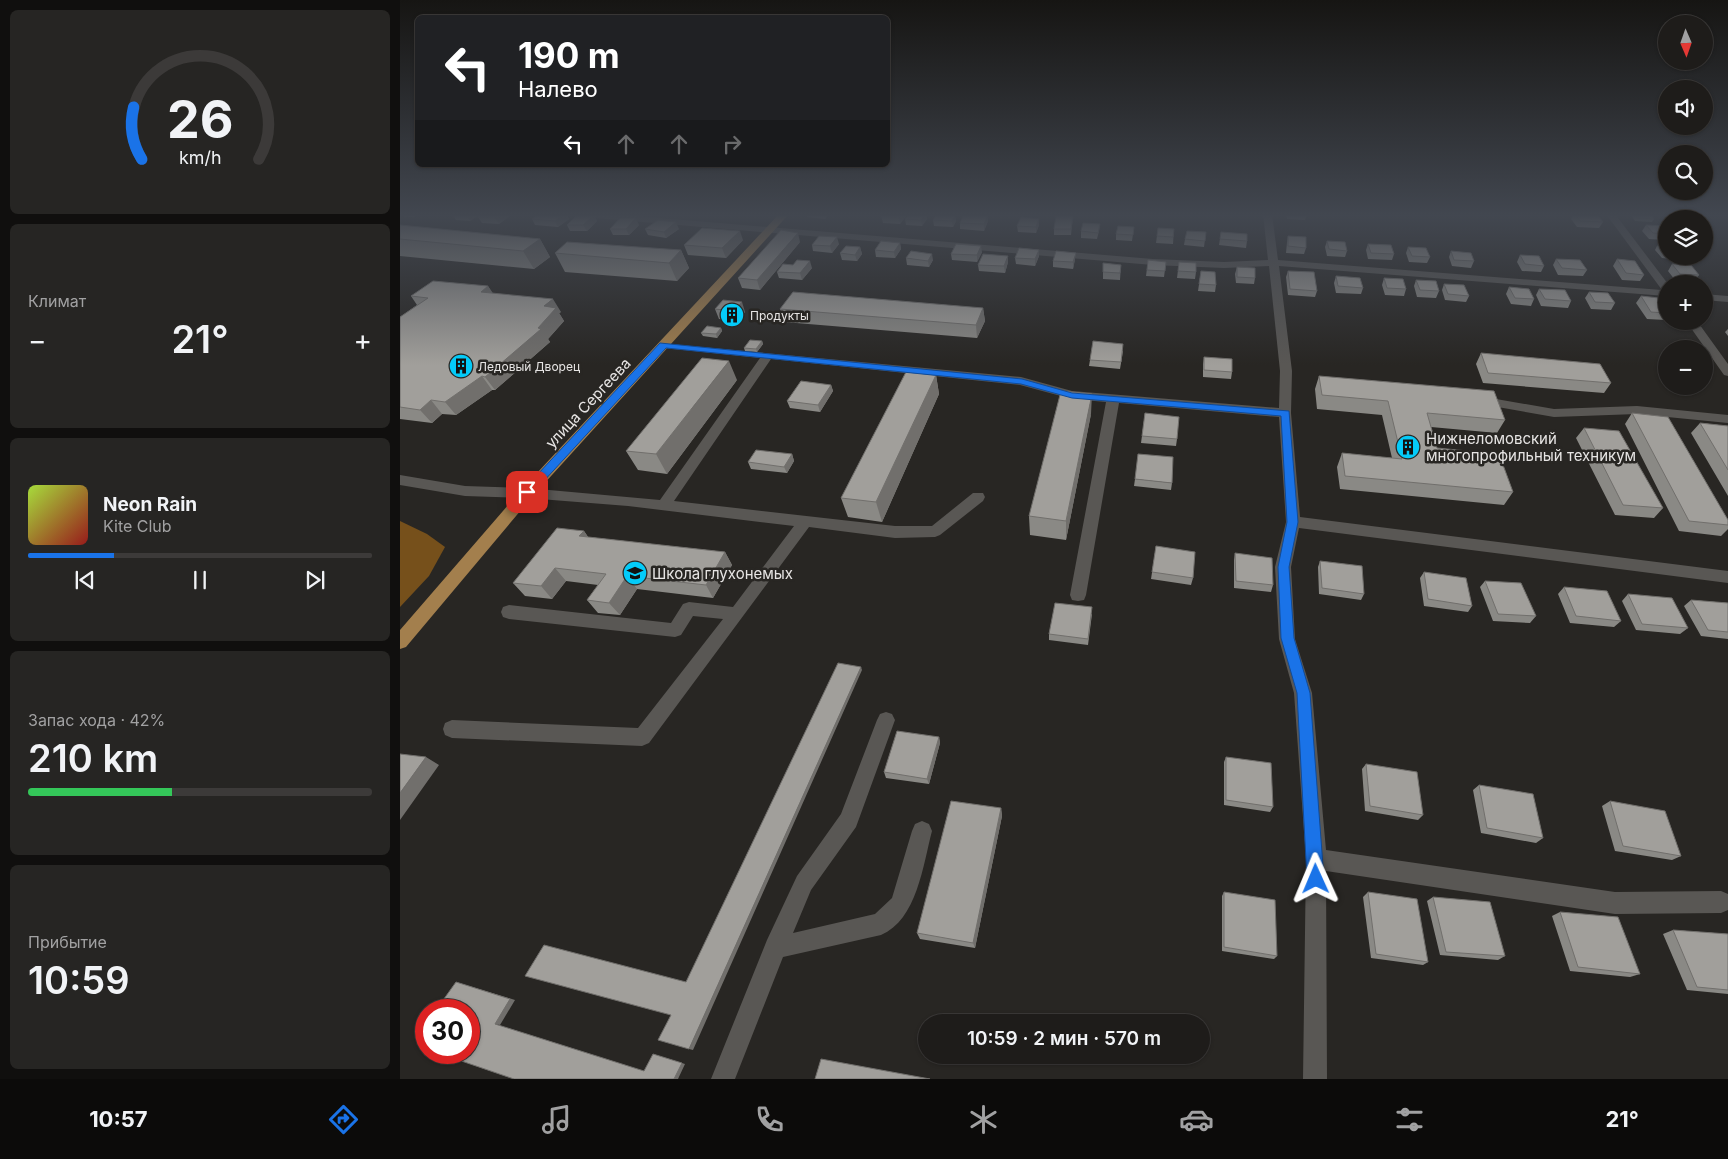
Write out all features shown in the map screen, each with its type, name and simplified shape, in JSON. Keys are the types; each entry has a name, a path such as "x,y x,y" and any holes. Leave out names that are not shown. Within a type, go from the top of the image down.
{"main road":[{"name":"улица Сергеева","path":"400,642 527,492 738,264"}],"street":[{"path":"1209,264 1240,264"},
{"path":"1274,264 1286,371 1285,414 1293,522 1284,567 1287,638 1303,693 1316,859 1315,1079"},
{"path":"1292,264 1658,292"},
{"path":"1648,264 1658,277"},
{"path":"1713,298 1728,299"},
{"path":"1698,330 1728,372"},
{"path":"664,345 1022,381 1072,396 1285,414"},
{"path":"663,506 767,356"},
{"path":"1466,397 1515,408 1554,413 1637,410 1728,419"},
{"path":"1078,595 1113,399"},
{"path":"1663,412 1673,429"},
{"path":"400,480 465,491 527,492 628,501 895,532 935,531 978,497"},
{"path":"452,729 642,737 805,522"},
{"path":"1293,522 1728,577"},
{"path":"509,612 675,630 690,609 737,614"},
{"path":"723,1079 804,883 849,820 886,720"},
{"path":"776,948 882,924 901,904 922,831"},
{"path":"1316,859 1614,903 1721,902"}],"shaded area":[{"path":"400,521 427,534 445,547 429,576 400,607"}],"building":[{"path":"750,264 771,264 757,280 738,278"},
{"path":"783,264 807,264 800,273 777,272"},
{"path":"978,264 1005,264 1004,266"},
{"path":"1103,264 1121,265 1120,273 1103,272"},
{"path":"1148,264 1166,264 1165,271 1147,270"},
{"path":"1179,264 1196,264 1196,272 1178,271"},
{"path":"1560,264 1583,264 1587,270 1562,268"},
{"path":"1620,264 1637,264 1644,275 1626,273"},
{"path":"1673,265 1691,265 1699,275 1680,274"},
{"path":"1237,267 1255,268 1255,278 1237,277"},
{"path":"1201,271 1215,272 1216,285 1199,284"},
{"path":"1288,271 1314,272 1317,291 1290,289"},
{"path":"1336,276 1360,278 1363,288 1338,286"},
{"path":"1384,278 1403,279 1406,289 1387,288"},
{"path":"1416,280 1436,281 1439,291 1420,290"},
{"name":"Ледовый Дворец","path":"433,281 488,286 481,292 553,299 544,306 556,308 538,328 541,329 485,377 482,376 445,402 431,400 420,410 400,407 400,317 428,298 411,296"},
{"path":"1444,284 1464,285 1469,296 1448,294"},
{"path":"1509,287 1529,289 1534,299 1515,298"},
{"path":"1539,289 1565,290 1571,301 1545,299"},
{"path":"793,292 983,308 976,325 780,309"},
{"path":"1589,292 1608,293 1615,303 1595,302"},
{"path":"1641,296 1658,298 1658,312 1651,312"},
{"path":"723,300 742,302 734,311 715,309"},
{"path":"707,326 721,328 716,334 701,333"},
{"path":"750,340 762,341 756,349 744,348"},
{"path":"1093,341 1123,344 1121,362 1090,360"},
{"path":"1481,353 1600,364 1611,383 1488,373"},
{"path":"1204,357 1232,359 1232,372 1204,370"},
{"path":"702,358 729,361 656,454 626,451"},
{"path":"906,372 936,375 876,502 841,498"},
{"path":"1319,376 1494,391 1505,420 1427,413 1437,448 1499,454 1513,492 1345,476 1342,453 1402,459 1388,401 1322,395"},
{"path":"801,381 831,385 818,405 787,401"},
{"path":"1061,391 1092,394 1066,521 1029,516"},
{"path":"1145,413 1179,417 1177,439 1142,436"},
{"path":"1632,413 1668,417 1728,520 1728,525 1689,521"},
{"path":"1700,423 1728,426 1728,470"},
{"path":"1584,428 1619,431 1663,508 1623,505"},
{"path":"756,450 792,454 784,467 748,462"},
{"path":"1138,454 1173,457 1172,483 1135,479"},
{"path":"557,528 584,531 579,536 725,552 706,585 627,576 609,603 587,600 606,574 555,568 541,586 513,583"},
{"path":"1156,546 1195,552 1193,578 1152,572"},
{"path":"1235,553 1272,558 1273,585 1236,581"},
{"path":"1320,561 1362,566 1364,594 1322,588"},
{"path":"1424,572 1466,578 1472,606 1428,599"},
{"path":"1485,581 1521,583 1536,616 1498,614"},
{"path":"1564,587 1607,591 1621,621 1576,616"},
{"path":"1628,594 1672,598 1688,628 1642,624"},
{"path":"1691,600 1728,603 1728,632 1708,630"},
{"path":"1055,603 1092,607 1088,639 1049,634"},
{"path":"838,663 861,667 689,1049 658,1040 671,1015 525,976 544,945 686,982"},
{"path":"897,731 939,737 927,779 884,772"},
{"path":"400,754 426,757 400,793"},
{"path":"1226,757 1271,763 1273,807 1226,800"},
{"path":"1366,764 1417,772 1423,815 1370,806"},
{"path":"1479,785 1533,794 1543,838 1487,828"},
{"path":"951,801 1001,808 973,943 917,933"},
{"path":"1610,801 1665,811 1681,856 1623,846"},
{"path":"1224,892 1275,900 1277,956 1224,947"},
{"path":"1368,892 1417,899 1428,962 1376,954"},
{"path":"1433,897 1490,902 1505,956 1446,952"},
{"path":"1560,912 1618,917 1640,974 1578,967"},
{"path":"1673,930 1728,934 1728,990 1697,987"},
{"path":"456,982 510,999 495,1024 644,1071 653,1054 682,1063 674,1079 514,1079 470,1064 480,1064 480,999 444,999"},
{"path":"821,1059 930,1079 815,1079"}],"place":[{"name":"Продукты","path":"732,315"},
{"name":"Ледовый Дворец","path":"461,366"},
{"name":"Нижнеломовский многопрофильный техникум","path":"1408,447"},
{"name":"Школа глухонемых","path":"635,573"}],"route":[{"path":"527,492 664,345 1022,381 1072,396 1285,414 1293,522 1284,567 1287,638 1303,693 1316,879"}]}
